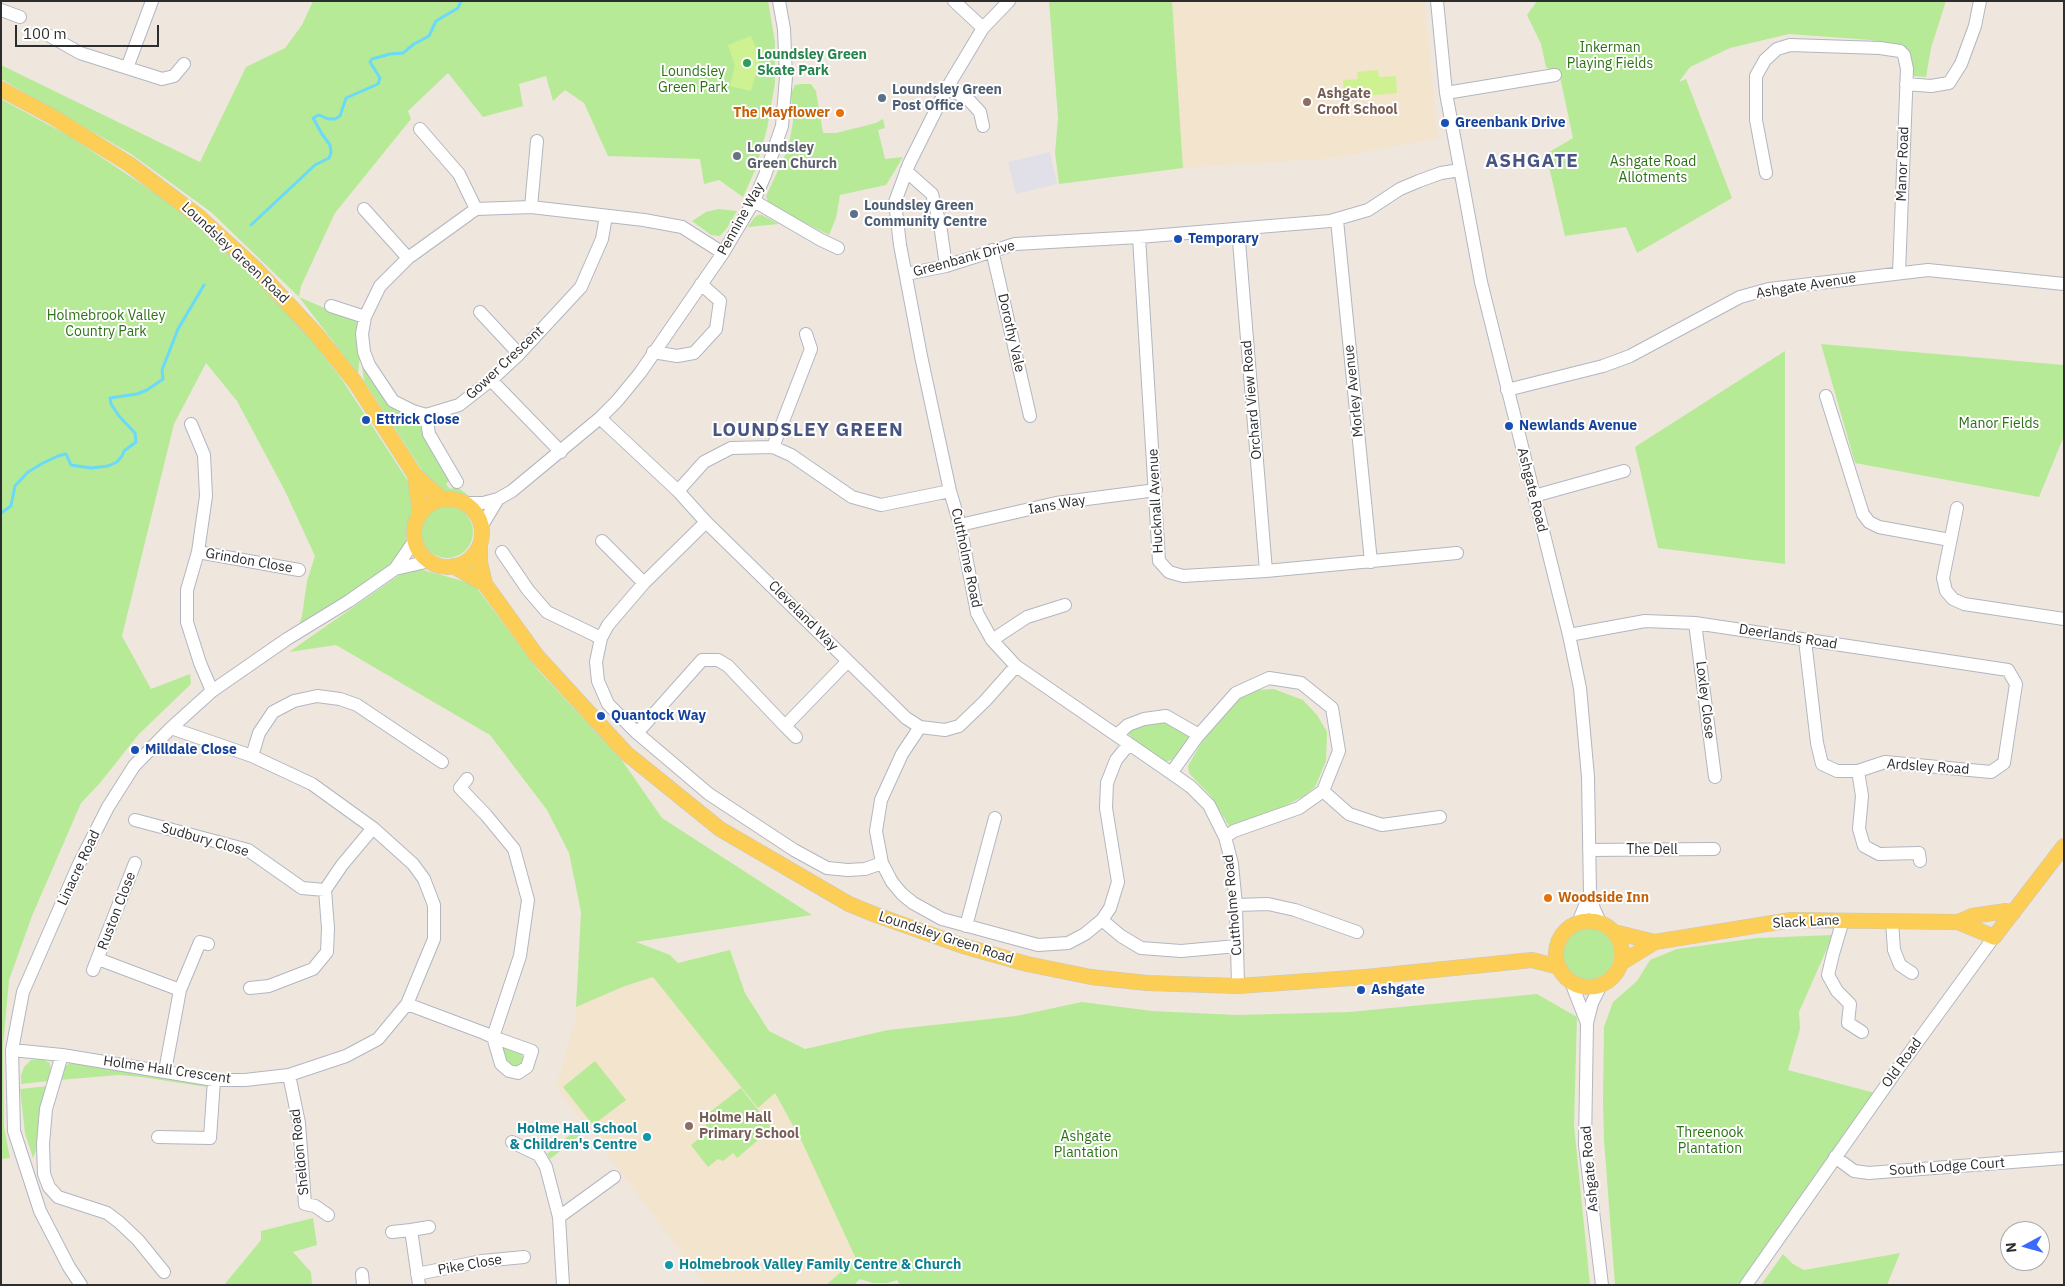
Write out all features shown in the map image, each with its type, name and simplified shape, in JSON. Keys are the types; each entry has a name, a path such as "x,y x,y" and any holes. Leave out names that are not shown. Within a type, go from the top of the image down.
{"main road":[{"name":"Loundsley Green Road","path":"1,89 53,117 129,164 198,216 251,265 318,335 355,382 415,475 443,500"},
{"name":"Loundsley Green Road","path":"415,475 420,514"},
{"path":"450,499 464,503 474,511 481,527 480,545 472,557 453,566 441,566 430,561 419,550 415,540 415,527 420,514 430,505 443,500 450,499"},
{"name":"Loundsley Green Road","path":"480,545 480,562 485,584 537,656 626,753 720,830 849,904 964,946 1027,964 1092,977 1147,983 1238,986 1366,977 1532,960 1559,967"},
{"name":"Loundsley Green Road","path":"453,566 485,584"},
{"name":"Old Road","path":"1994,937 2064,846"},
{"name":"Slack Lane","path":"1958,922 1972,916 2006,911 2013,913"},
{"name":"Slack Lane","path":"1614,932 1655,942 1791,920 1844,920 1958,922 1994,937"},
{"path":"1585,921 1600,922 1614,932 1622,946 1622,963 1614,977 1601,985 1591,987 1580,986 1571,982 1559,967 1556,953 1557,946 1564,932 1578,923 1585,921"},
{"name":"Slack Lane","path":"1622,963 1655,942"},
{"name":"Loundsley Green Road","path":"1532,960 1557,946"}],"street":[{"path":"127,68 152,1"},
{"name":"Pennine Way","path":"464,503 483,503 498,500 561,452 600,418 640,373 723,253 754,201 766,175 782,126 786,77 784,29 779,1"},
{"path":"954,1 983,28"},
{"name":"Cuttholme Road","path":"1009,1 983,28 947,88 906,171 895,202 900,245 977,613 992,640 1016,666 1172,772 1191,787 1208,805 1225,837 1232,864 1236,905 1238,986"},
{"name":"Ashgate Road","path":"1436,1 1446,93 1480,282 1569,634 1580,688 1586,744 1590,893 1600,922"},
{"path":"1906,84 1932,86 1949,83 1961,64 1975,26 1980,1"},
{"path":"1,10 20,17"},
{"path":"50,36 80,53 162,78 174,76 184,64"},
{"name":"Manor Road","path":"1766,173 1756,120 1756,76 1765,60 1777,49 1790,45 1864,47 1900,51 1904,56 1907,69 1899,273"},
{"path":"1446,93 1555,75"},
{"path":"947,88 968,99 980,112 983,126"},
{"path":"420,129 459,174 476,209"},
{"path":"531,207 537,141"},
{"name":"Greenbank Drive","path":"906,274 946,266 1015,244 1139,237 1337,220 1368,210 1400,189 1419,181 1441,173 1460,170"},
{"path":"906,171 932,194 940,224 946,266"},
{"path":"754,201 838,248"},
{"path":"457,482 429,434 426,415 393,401 369,365 364,352 362,334 365,316 380,286 408,258 476,209 531,207 682,227 723,253"},
{"path":"364,208 408,258"},
{"name":"Gower Crescent","path":"426,415 459,405 491,380 519,354 581,287 602,239 606,216"},
{"name":"Morley Avenue","path":"1337,220 1371,562"},
{"name":"Orchard View Road","path":"1238,229 1266,571"},
{"name":"Hucknall Avenue","path":"1139,237 1159,561 1169,572 1183,576 1266,571 1457,553"},
{"name":"Dorothy Vale","path":"992,250 1030,416"},
{"name":"Ashgate Avenue","path":"1507,390 1603,366 1630,356 1740,297 1769,289 1937,270 2064,284"},
{"path":"653,352 676,356 694,353 716,329 720,301 701,284"},
{"path":"331,306 365,316"},
{"path":"480,312 519,354"},
{"path":"773,447 811,349 806,334"},
{"path":"491,380 561,452"},
{"path":"1826,396 1828,418 1863,514 1869,522 1878,527 1950,540"},
{"name":"Cleveland Way","path":"600,418 678,491 706,522 906,718 920,727 945,730 959,726 985,701 1016,666"},
{"path":"191,424 204,455 206,496 198,552 187,590 187,622 212,691"},
{"path":"678,491 704,462 731,448 773,447 791,455 852,497 880,505 950,491"},
{"path":"1534,496 1624,472"},
{"name":"Ians Way","path":"960,525 1056,504 1156,490"},
{"name":"Pennine Way","path":"481,527 498,500"},
{"path":"1957,508 1943,578 1946,591 1953,599 1964,604 2064,619"},
{"path":"706,522 644,583 608,625 601,638 596,662 598,681 608,704 637,733 709,794 794,850 825,867 848,870 882,863"},
{"name":"Linacre Road","path":"81,1285 69,1267 40,1211 14,1131 12,1050 23,992 79,864 108,807 134,766 171,728 212,691 287,639 349,601 394,569 415,540"},
{"path":"602,541 644,583"},
{"name":"Grindon Close","path":"198,552 299,570"},
{"path":"502,552 528,590 547,612 601,638"},
{"name":"Linacre Road","path":"394,569 430,561"},
{"path":"992,640 1027,617 1066,606"},
{"name":"Deerlands Road","path":"1569,634 1645,620 1695,623 2008,670"},
{"name":"Loxley Close","path":"1695,623 1715,777"},
{"name":"Ardsley Road","path":"1805,640 1817,743 1822,764 1837,772 1858,771 1885,762 1991,772 2004,763 2016,684 2008,670"},
{"path":"637,733 702,660 718,660 728,666 796,737"},
{"path":"785,726 848,661"},
{"path":"1172,772 1199,735 1236,693 1268,678 1301,683 1332,708 1339,751 1324,791 1299,808 1234,831 1225,837"},
{"path":"252,756 259,732 273,712 294,701 317,696 340,699 357,705 442,762"},
{"path":"1117,735 1128,724 1144,719 1166,716 1199,735"},
{"path":"920,727 902,754 881,800 876,831 882,863 892,882 913,903 942,919 1038,945 1068,943 1085,934 1102,920 1110,908 1118,882 1106,808 1107,783 1116,760 1129,744"},
{"name":"Holme Hall Crescent","path":"12,1050 62,1055 214,1080 245,1080 289,1075 346,1056 378,1038 407,1004 434,939 434,905 424,879 413,864 373,828 312,784 252,756 171,728"},
{"path":"1858,771 1862,796 1859,829 1864,846 1879,854 1919,853 1920,861"},
{"path":"407,1004 493,1037 520,956 528,900 514,849 486,815 460,788 467,779"},
{"path":"1324,791 1349,814 1382,825 1440,817"},
{"path":"966,926 995,818"},
{"name":"Sudbury Close","path":"135,820 248,850 302,888 325,890"},
{"path":"250,988 269,986 313,969 327,952 328,928 325,890 342,865 373,828"},
{"name":"The Dell","path":"1590,850 1714,849"},
{"name":"Ruston Close","path":"136,863 95,964 180,990"},
{"name":"Ashgate Road","path":"1578,923 1590,893"},
{"path":"1236,905 1268,904 1295,910 1357,932"},
{"path":"1102,920 1121,936 1141,948 1181,951 1237,946"},
{"path":"1844,920 1832,954 1828,975 1837,991 1850,1004 1848,1023 1862,1032"},
{"path":"1892,921 1894,950 1900,965 1912,973"},
{"name":"Old Road","path":"1746,1285 1835,1157 1994,937"},
{"path":"165,1072 180,990 200,942 208,944"},
{"name":"Ashgate Road","path":"1571,982 1587,1023"},
{"name":"Ashgate Road","path":"1601,985 1592,1003 1587,1023 1585,1145 1602,1285"},
{"path":"62,1055 46,1109 43,1144 44,1174 49,1187 58,1197 107,1213 138,1240 164,1272"},
{"name":"Sheldon Road","path":"289,1075 299,1123 305,1204 315,1206 328,1215"},
{"path":"158,1136 210,1138 214,1080"},
{"path":"512,1142 539,1155 546,1167 559,1217 563,1285"},
{"name":"South Lodge Court","path":"1835,1157 1854,1171 1869,1173 2064,1158"},
{"path":"559,1217 614,1177"},
{"path":"392,1232 429,1228"},
{"path":"410,1230 418,1279"},
{"name":"Pike Close","path":"418,1279 482,1261 524,1257"}],"shaded area":[{"name":"Ashgate Croft School","path":"1172,1 1424,1 1438,138 1334,158 1183,168"},
{"path":"1050,152 1057,184 1016,194 1008,162"},
{"name":"Holme Hall Primary School","path":"653,977 758,1108 774,1093 803,1144 856,1259 826,1285 706,1285 556,1087 576,1018 576,1007 625,986"}],"green space":[{"name":"Loundsley Green Park","path":"313,1 768,1 775,42 775,83 767,129 756,168 743,197 719,180 704,184 700,159 608,156 584,103 565,90 553,101 546,76 519,84 523,106 483,117 448,73 408,111 411,119 335,213 301,286 299,297 211,212 131,154 1,79 1,65 200,162 246,67 285,48 302,25"},
{"path":"1049,1 1172,1 1183,168 1059,184 1055,153 1058,118"},
{"path":"1537,1 1946,1 1931,48 1926,77 1914,76 1908,49 1871,40 1789,34 1730,48 1690,67 1679,82 1686,79 1732,198 1637,253 1626,227 1565,236 1546,154 1573,138 1560,77 1546,67 1541,44 1527,15"},
{"name":"Loundsley Green Skate Park","path":"751,36 760,59 751,91 730,86 735,66 728,45"},
{"path":"1378,70 1379,77 1396,76 1397,93 1344,98 1343,80 1358,79 1357,72"},
{"path":"811,84 816,91 823,133 836,133 876,123 883,119 885,128 878,130 885,159 903,157 886,185 840,195 836,218 829,235 769,205 766,196 788,149 793,122 791,93 795,85"},
{"name":"Holmebrook Valley Country Park","path":"1,99 71,137 155,193 197,225 255,277 310,338 343,381 408,481 412,494 412,509 405,546 392,564 298,628 302,616 307,581 315,556 285,491 237,401 206,363 174,424 122,636 151,689 190,674 191,684 138,735 100,783 81,803 32,916 9,980 3,1047 4,1127 10,1158 1,1159"},
{"path":"718,209 737,211 720,236 711,235 692,221 706,212"},
{"path":"758,215 762,215 779,224 748,227"},
{"path":"299,297 357,322 360,355 358,374"},
{"name":"Manor Fields","path":"1821,344 2064,365 2064,436 2039,497 1855,463"},
{"path":"1785,351 1785,564 1658,548 1635,447"},
{"path":"362,365 390,406 421,420 449,481 446,484 450,489 457,487 472,498 442,491 427,478 364,381"},
{"path":"442,506 452,506 462,510 469,517 473,532 469,547 462,554 452,558 442,558 432,554 425,547 421,537 421,527 425,517 432,510"},
{"name":"Ashgate Plantation","path":"408,569 423,570 474,584 538,670 621,759 662,818 812,915 636,942 670,955 678,963 730,950 745,993 769,1031 805,1049 888,1030 1016,1016 1082,1002 1152,1011 1237,1015 1349,1012 1537,994 1577,1017 1574,1125 1590,1285 900,1285 897,1280 888,1283 873,1283 860,1279 854,1285 826,1285 856,1259 803,1144 775,1093 758,1108 653,977 625,986 576,1007 581,912 569,853 547,810 490,735 336,645 289,652"},
{"path":"1274,689 1303,700 1317,715 1327,732 1326,761 1315,787 1304,796 1273,812 1239,825 1229,826 1211,796 1189,773 1188,766 1200,745 1231,701 1256,690"},
{"path":"1150,721 1170,723 1189,736 1189,742 1178,758 1164,762 1136,743 1128,733 1129,730"},
{"path":"1583,928 1593,928 1603,932 1610,939 1614,954 1610,969 1603,976 1593,980 1583,980 1573,976 1566,969 1562,959 1562,949 1566,939 1573,932"},
{"name":"Threenook Plantation","path":"1833,935 1799,1012 1800,1029 1788,1070 1875,1093 1740,1285 1615,1285 1604,1140 1603,1100 1604,1027 1613,1002 1637,981 1650,960 1677,949 1757,938"},
{"path":"503,1047 519,1051 522,1054 523,1059 519,1066 515,1067 508,1063 501,1050"},
{"path":"42,1059 50,1063 49,1081 21,1084 21,1075 24,1067 31,1060"},
{"path":"595,1061 626,1100 593,1125 563,1087"},
{"path":"72,1062 200,1082 207,1087 118,1075 59,1080 64,1067"},
{"path":"48,1086 38,1118 39,1143 33,1158 25,1133 20,1089"},
{"path":"741,1088 772,1128 737,1158 733,1153 723,1161 718,1159 708,1167 691,1145 705,1134 702,1129 707,1124 702,1118"},
{"path":"579,1127 583,1133 550,1159 547,1154"},
{"path":"313,1218 317,1245 293,1252 311,1272 312,1285 224,1285 261,1240 261,1231"},
{"path":"1900,1253 1887,1285 1761,1285 1783,1254 1793,1264 1804,1270"}],"waterway":[{"path":"251,225 315,165 329,158 331,153 330,145 313,118 319,115 328,119 335,119 340,116 346,98 378,84 380,78 370,62 372,59 403,53 414,44 429,36 436,21 458,8 461,1"},
{"path":"1,513 11,506 15,486 28,472 43,463 66,454 71,465 91,468 108,466 117,462 124,451 136,442 135,433 119,416 111,404 110,398 137,394 147,390 163,379 162,370 178,329 204,285"}],"place":[{"name":"Loundsley Green Skate Park","path":"747,63"},
{"name":"Loundsley Green Post Office","path":"882,98"},
{"name":"Ashgate Croft School","path":"1307,102"},
{"name":"The Mayflower","path":"840,113"},
{"name":"Greenbank Drive","path":"1445,123"},
{"name":"Loundsley Green Church","path":"737,156"},
{"name":"Loundsley Green Community Centre","path":"854,214"},
{"name":"Temporary","path":"1178,239"},
{"name":"Ettrick Close","path":"366,420"},
{"name":"Newlands Avenue","path":"1509,426"},
{"name":"Quantock Way","path":"601,716"},
{"name":"Milldale Close","path":"135,750"},
{"name":"Woodside Inn","path":"1548,898"},
{"name":"Ashgate","path":"1361,990"},
{"name":"Holme Hall Primary School","path":"689,1126"},
{"name":"Holme Hall School & Children's Centre","path":"647,1137"},
{"name":"Holmebrook Valley Family Centre & Church","path":"669,1265"}],"district":[{"name":"ASHGATE","path":"1532,162"},
{"name":"LOUNDSLEY GREEN","path":"808,431"}],"park label":[{"name":"Inkerman Playing Fields","path":"1610,56"},
{"name":"Ashgate Road Allotments","path":"1653,170"}]}
